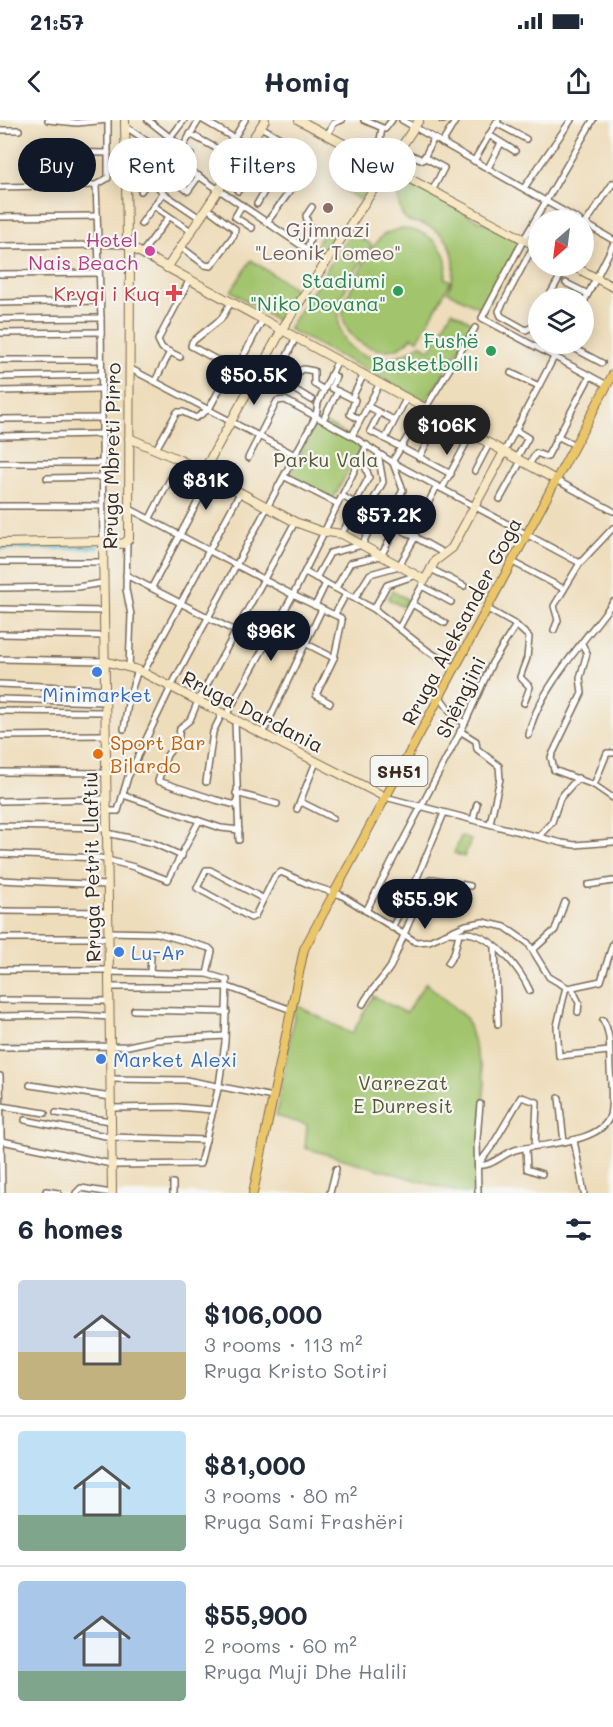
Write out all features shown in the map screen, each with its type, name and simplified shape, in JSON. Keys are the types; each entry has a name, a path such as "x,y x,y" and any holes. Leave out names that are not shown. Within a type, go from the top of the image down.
{"main road":[{"name":"Rruga Aleksander Goga","path":"252,1193 289,1009 304,949 613,374"}],"street":[{"path":"48,120 77,123 108,120 108,138"},
{"path":"127,120 130,245"},
{"path":"127,120 127,240 141,254 613,511"},
{"path":"148,120 171,137 184,120"},
{"path":"188,138 204,121 234,138 245,120"},
{"path":"299,120 333,138"},
{"path":"327,135 334,123 342,120"},
{"path":"364,120 382,129 387,128 392,120"},
{"path":"402,120 417,123 442,143 524,188 559,210"},
{"path":"442,143 456,120"},
{"path":"593,120 524,239 482,318 607,385"},
{"path":"524,188 568,121"},
{"path":"474,161 497,122 526,139"},
{"path":"253,138 263,123 277,138"},
{"path":"408,138 417,123"},
{"path":"129,129 142,138"},
{"path":"380,138 382,129"},
{"path":"0,130 19,130"},
{"path":"190,134 209,144"},
{"path":"489,135 515,151"},
{"path":"416,158 419,160 424,157 434,138"},
{"path":"488,168 501,143"},
{"path":"96,153 108,153"},
{"path":"424,157 444,168 432,191"},
{"path":"197,179 199,176 209,183"},
{"path":"103,541 101,318 96,185 108,178"},
{"path":"416,183 528,241"},
{"path":"592,210 613,183"},
{"path":"0,188 18,187"},
{"path":"167,268 218,192"},
{"path":"222,192 327,263"},
{"path":"257,204 265,192"},
{"path":"267,222 289,192"},
{"path":"203,472 282,332 373,192"},
{"path":"141,224 163,193 200,218"},
{"path":"242,205 235,217 252,228"},
{"path":"154,206 191,231"},
{"path":"307,250 311,236 306,216 312,207"},
{"path":"181,248 205,265 211,266 234,235 236,229 207,208"},
{"path":"0,217 97,216"},
{"path":"141,254 169,217"},
{"path":"594,229 613,240"},
{"path":"0,246 130,245"},
{"name":"Rruga Mbreti Pirro","path":"129,667 131,615 126,575 130,509 130,245"},
{"path":"591,288 613,245"},
{"path":"528,260 499,311 501,316 528,329"},
{"path":"0,274 99,273"},
{"path":"592,276 613,287"},
{"path":"180,357 159,344 159,336 189,281"},
{"path":"566,283 576,288"},
{"path":"0,303 100,301"},
{"path":"230,304 221,319 191,345 254,380"},
{"path":"0,319 101,318"},
{"path":"156,448 177,412 183,412 196,418 209,409 262,321"},
{"path":"392,462 423,408 475,328"},
{"path":"0,333 101,332"},
{"path":"295,339 286,358 287,363 299,371"},
{"path":"155,381 170,352"},
{"path":"399,628 431,568 452,548 556,354"},
{"path":"585,354 602,363"},
{"path":"0,360 101,360"},
{"path":"106,812 118,811 128,777 171,687 285,477 316,416 324,390 337,362"},
{"path":"129,368 296,455"},
{"path":"299,371 303,369 314,371 314,384 324,390"},
{"path":"299,371 292,388 312,400"},
{"path":"511,373 539,386"},
{"path":"331,374 336,377 331,388 355,400 350,414 360,420"},
{"path":"0,377 101,375"},
{"path":"352,398 363,376"},
{"path":"529,465 536,453 547,457 590,376"},
{"path":"352,436 379,385"},
{"path":"0,391 101,389"},
{"path":"323,420 338,391"},
{"path":"385,439 406,399"},
{"path":"249,458 278,401 281,400 316,416 392,462 580,563"},
{"path":"367,406 394,420"},
{"path":"379,413 370,431 451,474"},
{"path":"0,419 102,418"},
{"path":"419,458 437,424"},
{"path":"452,438 458,427"},
{"path":"500,499 528,438 515,430"},
{"path":"0,436 102,434"},
{"path":"355,598 369,574 399,566 439,487 451,474 471,434"},
{"path":"557,436 575,445"},
{"path":"129,438 180,460 295,522 342,534 417,576 451,602"},
{"path":"475,471 489,444"},
{"path":"206,782 213,732 266,647 367,445"},
{"path":"368,510 383,482 378,452"},
{"path":"342,534 369,477 362,457"},
{"path":"150,518 180,460"},
{"path":"387,520 403,490 392,462"},
{"path":"0,463 102,463"},
{"path":"47,478 102,477"},
{"path":"152,587 212,477"},
{"path":"285,477 338,504"},
{"path":"124,729 129,697 141,672 240,493"},
{"path":"342,496 446,554"},
{"path":"0,507 102,506"},
{"path":"130,509 293,596 335,614 342,621 334,658 316,695 330,703"},
{"path":"316,578 330,553 362,545 377,515"},
{"path":"236,804 216,801 158,781 167,755 178,742 178,731 190,720 198,701 295,522"},
{"path":"336,588 350,563 381,555 397,526"},
{"path":"554,630 558,620 554,606 580,563 613,528"},
{"name":"Rruga Petrit Llaftiu","path":"103,541 111,1193"},
{"path":"0,543 127,542"},
{"path":"511,561 564,589"},
{"path":"0,562 103,562"},
{"path":"431,568 464,586"},
{"path":"305,572 374,609 428,651 455,668"},
{"path":"126,575 266,647"},
{"path":"374,609 387,585 417,576"},
{"path":"0,588 58,588 103,583"},
{"path":"315,606 326,583"},
{"path":"335,614 346,594"},
{"path":"528,735 532,716 556,675 613,602"},
{"path":"412,604 445,622"},
{"path":"486,608 516,625 529,638 527,658 520,677 530,687 524,703"},
{"path":"0,609 104,611"},
{"path":"262,735 322,609"},
{"name":"Shëngjini","path":"366,911 465,723 492,663 516,625"},
{"path":"0,633 104,636"},
{"path":"305,643 334,658"},
{"path":"582,644 587,653 580,678 582,693 551,757 554,770 594,785 613,798"},
{"path":"0,659 104,661"},
{"name":"Rruga Dardania","path":"104,661 141,672 385,797"},
{"path":"0,684 104,689"},
{"path":"440,697 455,718 465,723"},
{"path":"0,699 105,702"},
{"path":"0,711 105,712"},
{"path":"235,721 239,840"},
{"path":"460,731 476,741 477,749 499,766 500,779 489,823"},
{"path":"0,736 105,735"},
{"path":"594,785 607,753 613,753"},
{"path":"297,809 316,762"},
{"path":"0,772 106,773"},
{"path":"539,836 552,822 560,798 578,778"},
{"path":"236,793 277,804"},
{"path":"123,795 199,821 239,830"},
{"path":"385,797 575,845 613,842"},
{"path":"0,801 106,798"},
{"path":"301,802 333,818"},
{"path":"473,820 477,804"},
{"path":"392,928 417,878 444,813"},
{"path":"0,854 107,859 168,880 199,821"},
{"path":"0,826 106,831 153,843 182,856"},
{"path":"262,898 210,870 206,870 197,888 251,918 255,916 275,876 281,872 334,894 402,934 421,942 466,925 483,921 494,923 513,932 534,949 546,974 569,987 579,1003 578,1012"},
{"path":"363,1004 370,990 385,977 391,966 402,934 429,879 470,886"},
{"path":"0,880 107,885"},
{"path":"588,885 613,881"},
{"path":"534,949 555,930 565,902"},
{"path":"0,911 108,912"},
{"path":"0,938 157,933 209,948 212,951 207,974"},
{"path":"447,933 481,937 514,963 530,991"},
{"path":"448,963 454,954 459,934"},
{"path":"569,987 601,981 613,943"},
{"path":"495,948 498,1024"},
{"path":"150,973 152,956"},
{"path":"0,970 207,974 225,978 228,987 219,1085 200,1164 112,1164 1,1143"},
{"path":"109,987 228,987 289,1009"},
{"path":"569,987 557,1026 559,1056 609,1051"},
{"path":"0,1000 110,1001"},
{"path":"134,1010 227,1012"},
{"path":"0,1016 110,1017"},
{"path":"478,1165 486,1165 514,1150 574,1140 596,1130 609,1117 609,1032 603,1020"},
{"path":"0,1047 110,1046 225,1036"},
{"path":"0,1076 2,1193"},
{"path":"111,1079 186,1080 273,1097"},
{"path":"30,1085 111,1097"},
{"path":"478,1165 521,1097 537,1102 535,1146"},
{"path":"559,1098 564,1142"},
{"path":"478,1193 480,1104"},
{"path":"1,1106 45,1113"},
{"path":"111,1108 177,1107 213,1110"},
{"path":"56,1113 111,1121"},
{"path":"24,1120 111,1137 206,1140"},
{"path":"574,1140 584,1193"},
{"path":"526,1148 526,1169 542,1174"},
{"path":"330,1193 336,1169"},
{"path":"172,1193 173,1183"},
{"path":"76,1193 81,1188 111,1193"},
{"path":"46,1191 58,1193"}],"green space":[{"path":"416,187 520,242 484,310 448,292 454,271 454,261 448,243 433,229 406,219 399,206 398,192 416,192"},
{"path":"347,192 365,192 360,200"},
{"name":"Stadiumi \"Niko Dovana\"","path":"399,229 419,232 436,242 445,258 445,278 451,281 418,340 412,337 404,345 393,349 371,348 360,343 345,326 344,307 352,286 371,251 382,236"},
{"path":"325,231 334,237 325,252 315,246"},
{"path":"351,232 372,245 351,277 340,303 340,328 345,341 354,350 366,356 379,358 393,357 420,344 430,350 452,311 475,324 427,399 423,400 288,329"},
{"path":"251,260 300,292 280,323 231,291"},
{"name":"Parku Vala","path":"318,419 363,443 333,499 289,476"},
{"path":"392,591 407,599 403,607 388,599"},
{"path":"461,836 471,840 464,857 454,853"},
{"name":"Varrezat E Durresit","path":"426,983 467,1019 485,1082 476,1193 461,1193 305,1148 307,1125 276,1116 296,1005 352,1034 373,996 406,1013"}],"waterway":[{"path":"0,548 98,547"},
{"path":"0,1050 17,1049"}],"place":[{"name":"Gjimnazi \"Leonik Tomeo\"","path":"328,208"},
{"name":"Hotel Nais Beach","path":"150,251"},
{"name":"Stadiumi \"Niko Dovana\"","path":"398,291"},
{"name":"Kryqi i Kuq","path":"174,293"},
{"name":"Fushë Basketbolli","path":"491,351"},
{"name":"Minimarket","path":"97,672"},
{"name":"Sport Bar Bilardo","path":"98,754"},
{"name":"Lu-Ar","path":"119,952"},
{"name":"Market Alexi","path":"101,1059"}]}
